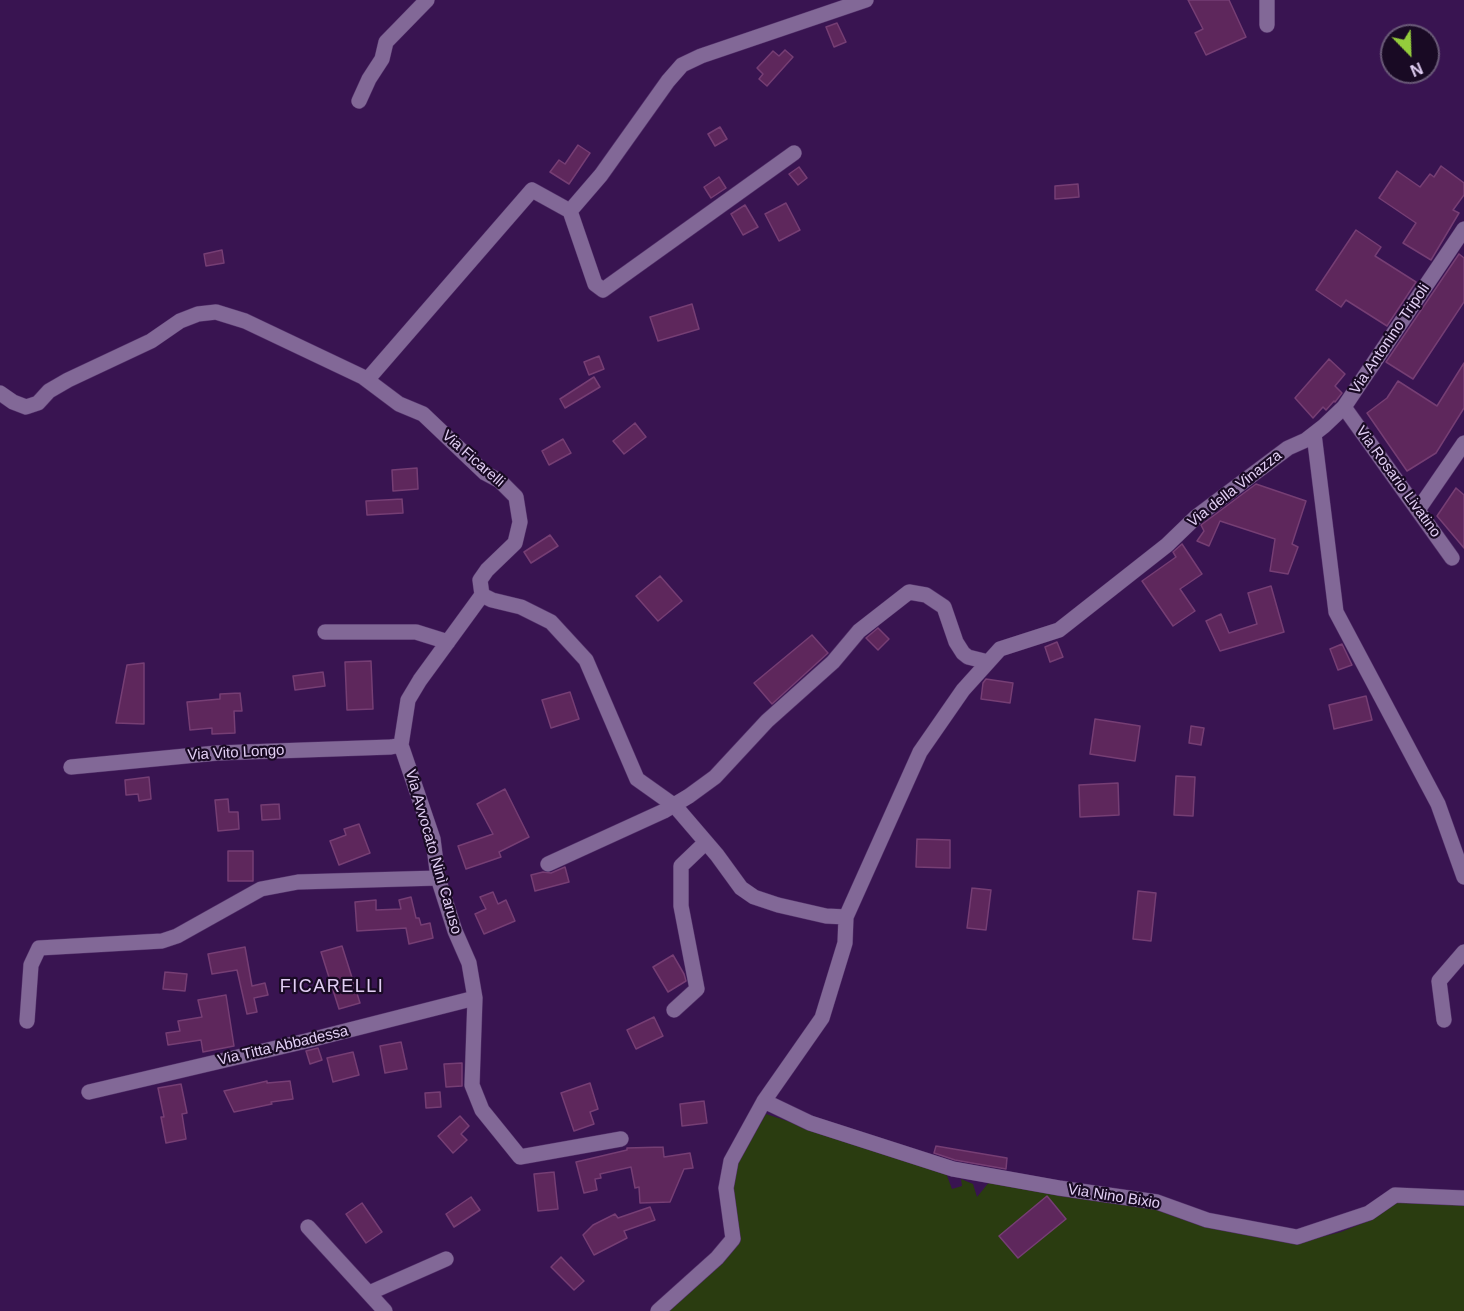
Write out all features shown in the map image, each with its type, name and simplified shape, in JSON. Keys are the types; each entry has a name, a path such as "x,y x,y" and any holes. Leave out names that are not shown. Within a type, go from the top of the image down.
{"street":[{"path":"359,101 382,59 386,42 427,0"},
{"path":"570,211 601,175 682,65 701,56 866,0"},
{"path":"1267,0 1267,25"},
{"path":"367,380 532,190 570,211 595,284 603,290 794,153"},
{"name":"Via Antonino Tripoli","path":"1310,437 1344,407 1464,229"},
{"name":"Via Ficarelli","path":"0,393 26,407 38,403 49,391 68,380 142,346 180,321 198,314 216,312 244,321 367,380 399,404 423,414 485,473 500,481 516,497 520,522 516,543 487,570 480,580 482,595"},
{"name":"Via Rosario Livatino","path":"1344,407 1452,558"},
{"path":"1310,437 1336,612 1438,804 1464,877"},
{"name":"Via della Vinazza","path":"658,1311 717,1258 733,1239 726,1188 731,1161 764,1101 822,1018 844,943 846,918 920,753 963,690 1000,649 1059,630 1167,545 1196,517 1288,448 1310,437"},
{"path":"1418,510 1464,443"},
{"path":"548,864 675,806 715,777 767,721 833,662 859,631 909,592 926,595 944,608 956,642 963,653 968,657 988,662"},
{"path":"482,595 492,600 521,607 551,622 586,660 638,779 675,806 741,888 754,897 778,905 846,918"},
{"name":"Via Avvocato Ninì Caruso","path":"482,595 408,700 401,745 433,839 438,878 455,931 469,963 475,998 472,1084 482,1110 520,1157 621,1139"},
{"path":"325,632 417,632 448,642"},
{"name":"Via Vito Longo","path":"71,767 216,753 401,745"},
{"path":"674,1010 697,989 681,906 681,866 706,842"},
{"path":"27,1022 31,965 39,948 162,941 177,936 261,889 298,882 438,878"},
{"path":"1444,1020 1439,981 1464,952"},
{"name":"Via Titta Abbadessa","path":"89,1092 475,998"},
{"name":"Via Nino Bixio","path":"764,1101 810,1123 953,1169 1059,1188 1157,1202 1207,1220 1297,1237 1369,1213 1395,1195 1464,1198"},
{"path":"308,1227 385,1311"},
{"path":"369,1293 446,1259"}],"green space":[{"path":"766,1114 946,1173 952,1189 962,1186 961,1179 973,1184 977,1197 990,1181 1154,1206 1297,1243 1341,1232 1371,1220 1397,1201 1464,1205 1464,1311 667,1311 723,1261 736,1165"}],"building":[{"path":"1188,0 1229,0 1246,37 1206,55 1195,33 1203,29"},
{"path":"837,23 846,42 834,47 826,27"},
{"path":"785,50 793,57 767,86 759,79 763,74 757,68 773,51 779,56"},
{"path":"720,127 727,139 715,146 708,134"},
{"path":"578,145 590,153 569,184 550,172 559,160 565,164"},
{"path":"1441,166 1464,183 1464,195 1453,210 1459,213 1431,260 1403,243 1416,223 1379,198 1397,171 1420,187 1430,174 1434,177"},
{"path":"799,167 807,178 798,185 789,174"},
{"path":"719,177 726,188 711,198 704,187"},
{"path":"1078,184 1079,197 1055,199 1055,186"},
{"path":"786,203 800,230 779,241 765,214"},
{"path":"745,205 758,227 743,235 731,214"},
{"path":"1356,230 1381,247 1375,256 1416,282 1387,326 1346,300 1341,307 1316,290"},
{"path":"222,250 224,263 206,266 204,254"},
{"path":"1459,254 1464,258 1464,302 1413,379 1386,362"},
{"path":"692,304 699,329 658,341 650,317"},
{"path":"599,356 604,369 589,375 584,362"},
{"path":"1329,359 1345,374 1335,386 1342,393 1326,410 1323,407 1313,418 1295,398"},
{"path":"1464,363 1464,408 1436,453 1407,471 1367,413 1387,398 1398,381 1437,406"},
{"path":"594,377 600,387 565,408 560,399"},
{"path":"635,423 646,437 624,454 613,441"},
{"path":"563,439 571,453 549,465 542,451"},
{"path":"417,468 418,489 393,491 392,470"},
{"path":"1256,484 1306,501 1292,544 1298,547 1288,574 1270,571 1275,539 1220,521 1209,546 1197,541 1204,531 1201,525"},
{"path":"1456,488 1464,495 1464,548 1437,516"},
{"path":"402,499 403,513 367,515 366,501"},
{"path":"550,535 558,546 531,563 524,552"},
{"path":"1182,544 1202,574 1180,589 1195,611 1173,626 1142,581 1176,557 1173,552"},
{"path":"660,576 682,601 658,621 636,596"},
{"path":"1271,586 1284,632 1220,651 1206,621 1221,614 1229,633 1257,624 1248,593"},
{"path":"878,628 889,639 878,650 866,638"},
{"path":"812,635 828,653 772,704 754,683"},
{"path":"1057,642 1063,657 1050,662 1045,647"},
{"path":"1342,644 1352,665 1338,670 1330,649"},
{"path":"371,661 373,709 347,710 345,662"},
{"path":"144,663 144,724 116,723 127,665"},
{"path":"323,672 325,686 295,690 293,676"},
{"path":"986,679 1013,683 1010,703 981,699 983,683"},
{"path":"570,692 579,719 551,728 542,700"},
{"path":"240,693 242,711 234,711 235,733 212,734 212,728 190,730 187,702 220,699 220,694"},
{"path":"1366,696 1372,720 1334,729 1329,705"},
{"path":"1095,719 1140,726 1135,761 1090,754"},
{"path":"1191,726 1204,728 1201,745 1189,743"},
{"path":"1176,776 1195,777 1193,816 1174,815"},
{"path":"149,777 151,799 139,801 138,794 126,795 125,780"},
{"path":"1118,783 1119,815 1080,817 1079,785"},
{"path":"505,789 529,837 499,852 501,857 466,869 458,846 493,834 477,804"},
{"path":"228,799 229,812 238,812 239,829 218,831 215,800"},
{"path":"279,804 280,819 262,820 261,805"},
{"path":"359,824 370,853 339,865 330,841 346,835 344,829"},
{"path":"917,839 950,840 950,868 916,867"},
{"path":"228,851 253,851 253,881 228,881"},
{"path":"565,867 569,882 535,891 531,875 551,873"},
{"path":"972,888 991,890 986,930 967,928"},
{"path":"1138,891 1156,893 1151,941 1133,939"},
{"path":"493,892 498,904 506,900 515,921 484,934 475,914 486,909 480,897"},
{"path":"411,897 416,918 419,918 421,925 430,923 433,938 409,944 406,928 357,931 355,902 376,900 376,910 401,909 399,900"},
{"path":"342,946 360,1003 339,1009 321,952"},
{"path":"245,947 252,986 265,983 268,995 254,998 257,1012 247,1014 237,970 212,974 208,954"},
{"path":"673,955 686,981 668,992 653,967"},
{"path":"165,972 187,974 185,991 163,989"},
{"path":"226,995 234,1046 203,1052 201,1040 168,1045 166,1033 180,1031 178,1021 202,1017 198,1000"},
{"path":"654,1017 663,1036 636,1049 627,1030"},
{"path":"401,1042 407,1069 385,1073 380,1046"},
{"path":"318,1048 322,1060 310,1064 306,1051"},
{"path":"353,1052 359,1075 333,1082 327,1058"},
{"path":"462,1063 462,1086 446,1087 444,1064"},
{"path":"267,1081 267,1083 290,1081 293,1099 271,1102 272,1104 234,1112 224,1091"},
{"path":"590,1083 598,1109 590,1112 594,1124 574,1131 561,1093"},
{"path":"181,1084 187,1113 182,1114 186,1139 166,1143 158,1088"},
{"path":"440,1092 441,1107 426,1108 425,1093"},
{"path":"704,1101 707,1123 682,1126 680,1104"},
{"path":"460,1116 469,1126 461,1134 467,1140 453,1153 438,1136"},
{"path":"936,1146 1007,1158 1006,1169 955,1160 934,1153"},
{"path":"663,1147 664,1157 690,1153 693,1168 684,1169 670,1202 640,1203 639,1187 635,1188 631,1167 600,1174 601,1178 595,1179 597,1190 584,1193 576,1162 627,1150 627,1148"},
{"path":"554,1172 558,1209 538,1211 534,1174"},
{"path":"1047,1196 1066,1219 1018,1258 999,1236"},
{"path":"471,1197 480,1210 454,1227 446,1214"},
{"path":"362,1203 382,1232 366,1243 346,1214"},
{"path":"650,1207 655,1220 624,1231 627,1238 594,1255 583,1235 593,1225 615,1214 618,1218"},
{"path":"561,1257 584,1281 574,1290 551,1267"}],"district":[{"name":"FICARELLI","path":"332,987"}]}
